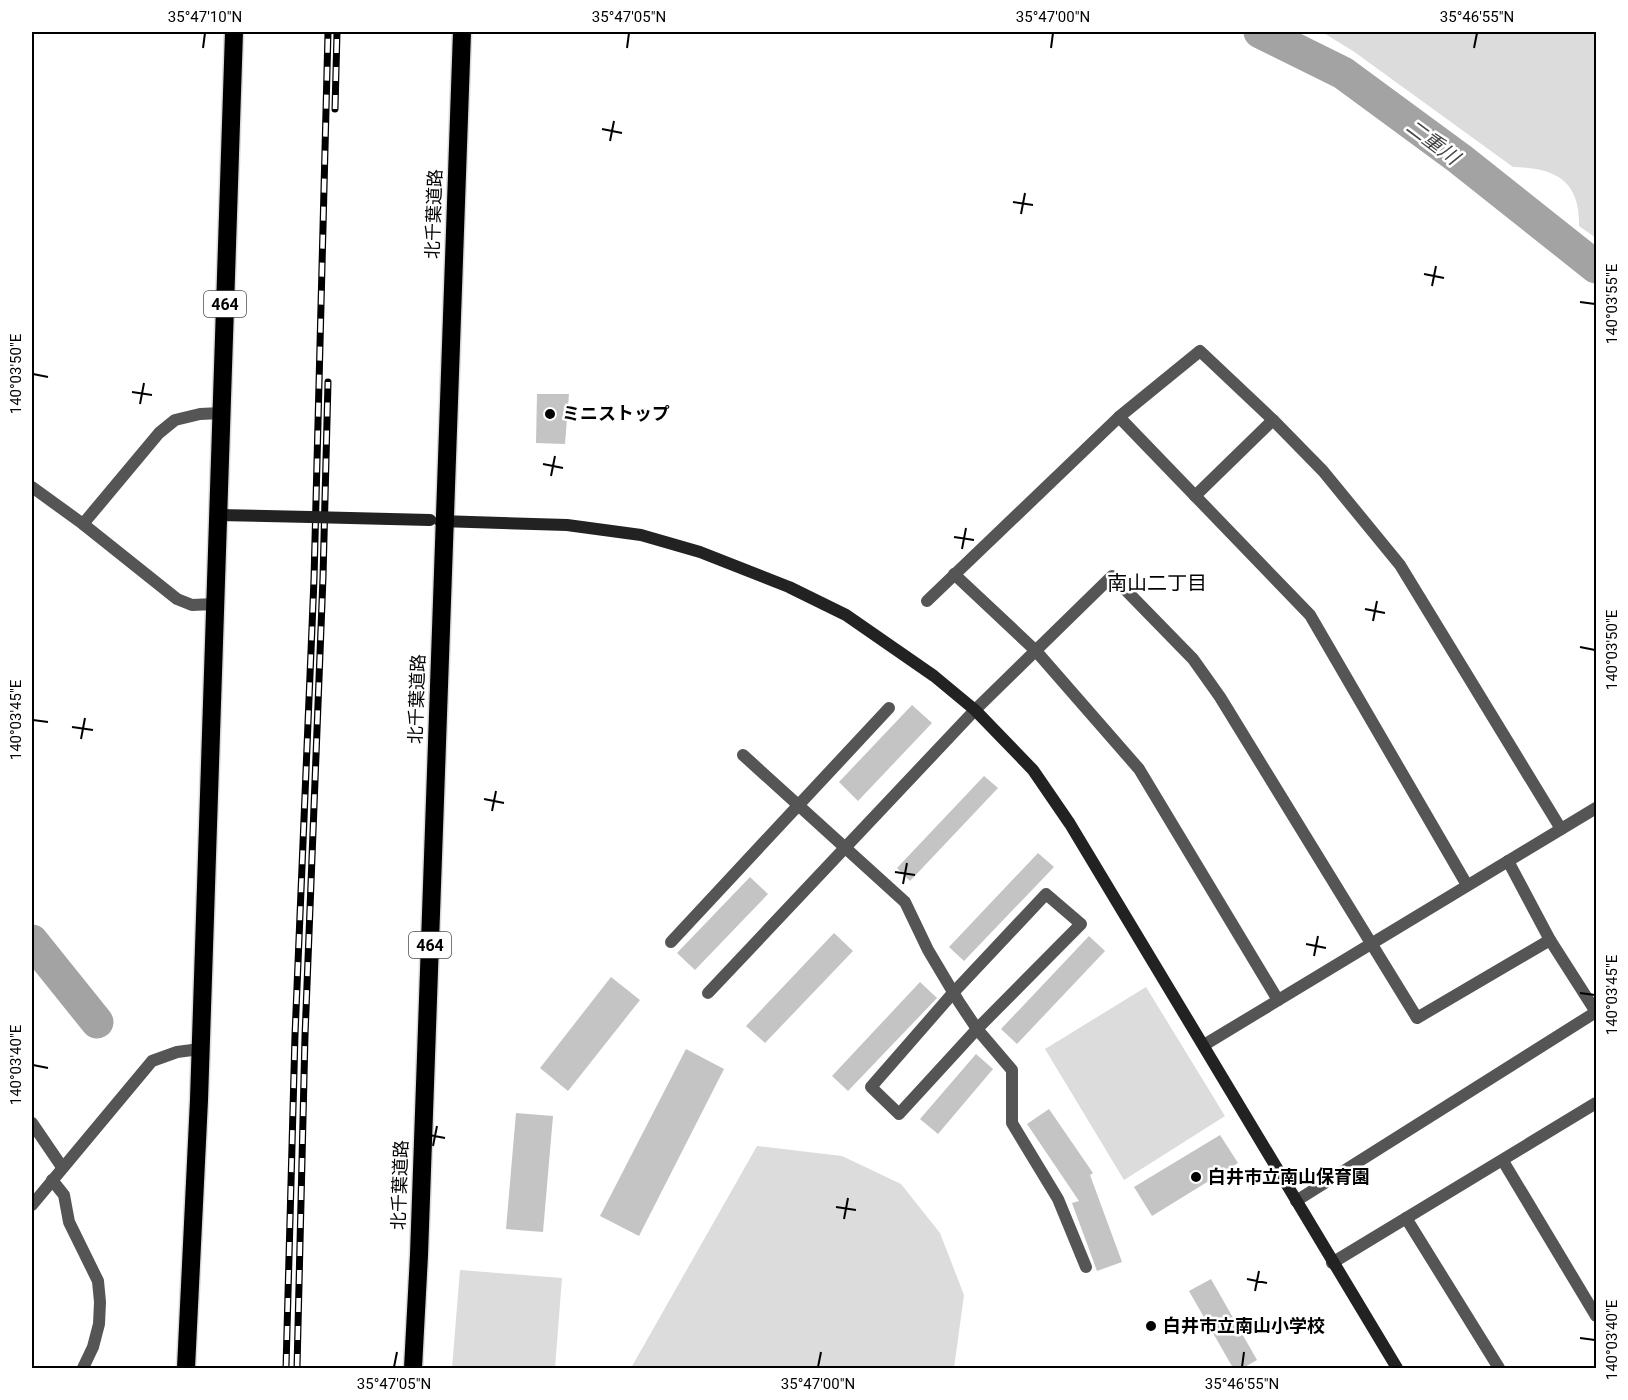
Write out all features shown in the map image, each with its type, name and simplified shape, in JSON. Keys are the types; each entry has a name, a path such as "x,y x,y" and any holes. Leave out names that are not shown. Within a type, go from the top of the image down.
{"highway":[{"name":"464","path":"186,1368 200,1049 214,604 226,515 221,413 234,32"},
{"name":"北千葉道路","path":"413,1368 419,1243 437,520 462,32"}],"street":[{"path":"927,601 1119,417 1200,351 1323,471 1400,565 1561,829"},
{"path":"83,524 159,433 175,420 200,414 221,413"},
{"path":"1119,417 1310,615 1467,885"},
{"path":"1195,496 1273,420"},
{"path":"32,487 83,524 177,599 192,605 214,604"},
{"path":"226,515 567,525 641,535 700,552 789,587 846,615 934,676 975,710 1032,770 1070,825 1397,1368"},
{"path":"954,574 1035,651 1139,769 1278,1000"},
{"path":"708,993 975,710 1112,576 1193,659 1220,697 1417,1018 1550,940"},
{"path":"671,942 888,708"},
{"path":"743,755 846,846 905,902 928,950 953,993 977,1029 1012,1070 1012,1123 1058,1199 1086,1267"},
{"path":"1203,1045 1596,808"},
{"path":"1296,1201 1596,1012 1550,940 1508,861"},
{"path":"1046,894 1081,924 977,1029 899,1114 871,1087 953,993 1046,894"},
{"path":"32,1205 153,1060 177,1052 200,1049"},
{"path":"1332,1263 1596,1103"},
{"path":"32,1123 62,1167"},
{"path":"1503,1161 1596,1316"},
{"path":"52,1180 64,1195 69,1222 98,1281 99,1324 93,1347 83,1368"},
{"path":"1406,1218 1499,1368"}],"shaded area":[{"path":"1322,32 1596,32 1596,238 1579,226 1575,198 1570,187 1562,180 1541,170 1513,167 1353,51"},
{"path":"1146,987 1225,1116 1124,1180 1045,1049"},
{"path":"757,1146 842,1156 901,1184 940,1233 964,1295 954,1368 631,1368"},
{"path":"460,1270 562,1278 555,1368 452,1368"}],"building":[{"path":"537,394 569,394 565,444 536,443"},
{"path":"912,705 932,723 858,801 839,782"},
{"path":"984,776 998,788 910,881 897,868"},
{"path":"1038,853 1054,867 964,961 949,947"},
{"path":"750,877 768,894 695,970 677,953"},
{"path":"834,933 853,951 765,1043 746,1026"},
{"path":"1089,936 1105,951 1017,1044 1001,1029"},
{"path":"611,977 640,1000 568,1091 540,1068"},
{"path":"920,982 937,998 848,1091 832,1076"},
{"path":"686,1049 724,1069 639,1236 600,1216"},
{"path":"976,1054 993,1069 938,1134 920,1119"},
{"path":"1049,1109 1093,1173 1090,1175 1122,1262 1097,1271 1072,1203 1079,1201 1027,1124"},
{"path":"516,1113 553,1116 543,1232 506,1229"},
{"path":"1220,1135 1238,1163 1152,1216 1134,1187"},
{"path":"1211,1279 1257,1360 1243,1368 1233,1368 1189,1291"}],"waterway":[{"name":"二重川","path":"1260,32 1343,73 1460,159 1596,267"},
{"path":"32,941 97,1022"}],"railway":[{"path":"286,1368 295,1035 314,579 328,32"},
{"path":"335,109 337,32"},
{"path":"297,1368 305,1036 323,577 328,382"}],"place":[{"name":"ミニストップ","path":"550,414"},
{"name":"白井市立南山保育園","path":"1196,1177"},
{"name":"白井市立南山小学校","path":"1151,1326"}],"district":[{"name":"南山二丁目","path":"1157,583"}]}
